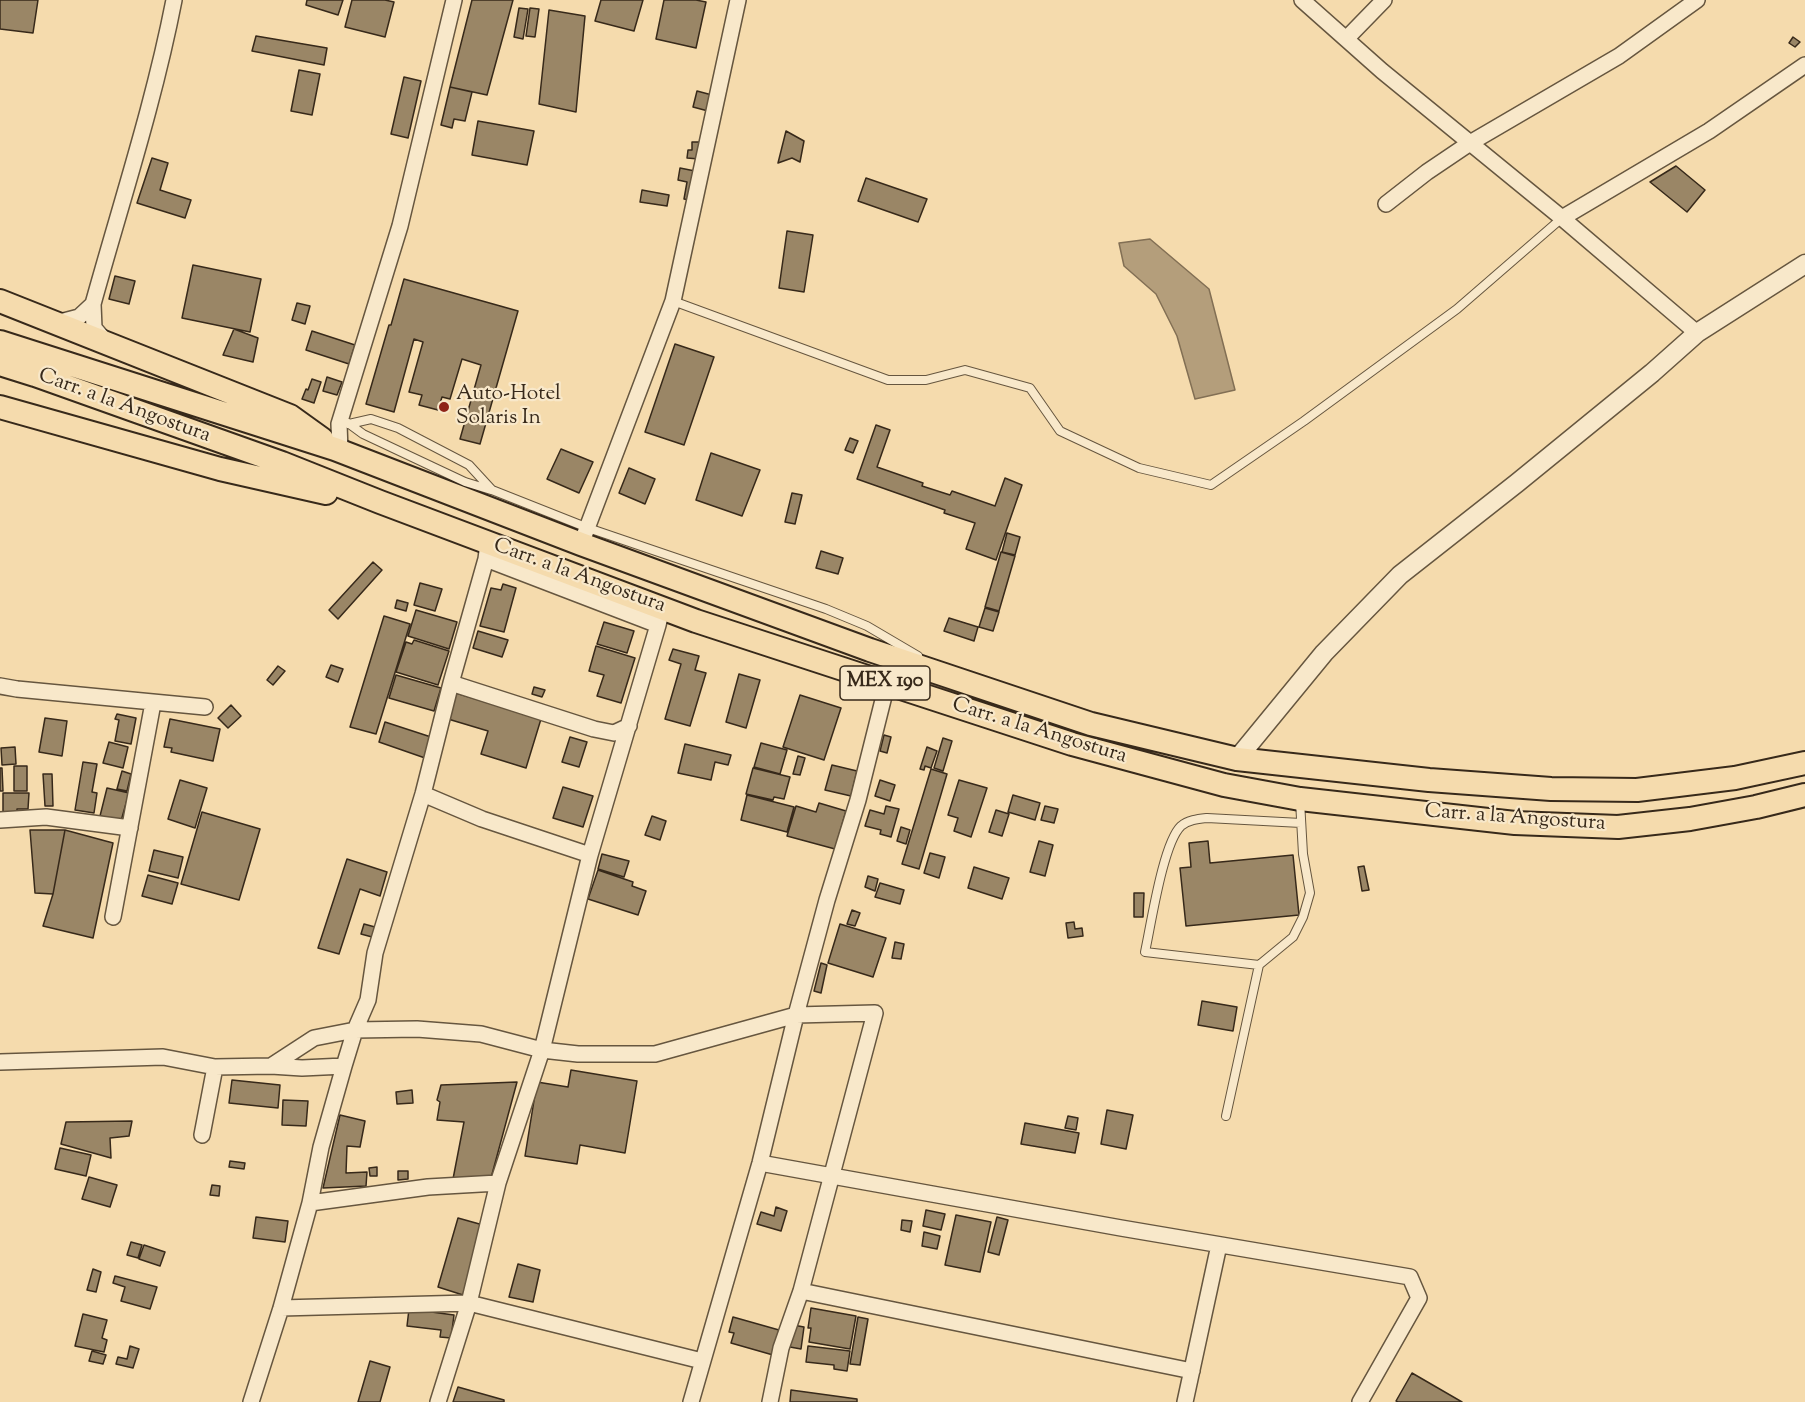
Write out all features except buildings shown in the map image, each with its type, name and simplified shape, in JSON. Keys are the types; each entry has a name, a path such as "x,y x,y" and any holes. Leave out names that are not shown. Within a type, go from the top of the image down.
{"main road":[{"path":"0,301 290,416 338,450"},
{"name":"Carr. a la Angostura","path":"0,342 338,450 585,536 870,650 1091,724 1237,759 1440,781 1551,789 1637,790 1735,778 1805,763"},
{"name":"Carr. a la Angostura","path":"0,364 282,463 380,502 487,551 660,616 887,684 1072,744 1224,785 1300,799 1515,823 1617,827 1690,819 1805,795"},
{"path":"0,406 220,469 321,492 380,502"}],"street":[{"path":"107,343 94,328 93,304 142,128 174,0"},
{"path":"338,450 339,424 345,422 400,226 454,0"},
{"path":"585,536 674,301 738,0"},
{"path":"1302,0 1382,71 1697,333"},
{"path":"1347,38 1384,0"},
{"path":"1386,204 1427,172 1470,143 1619,56 1697,0"},
{"path":"1562,219 1709,131 1805,65"},
{"path":"1237,759 1324,653 1400,575 1652,373 1697,333 1805,264"},
{"path":"56,323 79,316 93,304"},
{"path":"251,1402 281,1308 310,1203 321,1147 355,1030 368,1000 375,953 423,794 487,551"},
{"path":"438,1402 469,1303 498,1183 542,1050 590,855 660,616"},
{"path":"451,683 594,729 614,733 629,726"},
{"path":"691,1402 760,1163 796,1015 827,900 858,800 887,684"},
{"path":"0,686 17,690 205,707"},
{"path":"113,917 153,703"},
{"path":"423,794 482,819 590,855"},
{"path":"0,820 46,817 130,828"},
{"path":"271,1066 314,1038 355,1030 417,1029 481,1034 542,1050 578,1054 655,1054 796,1015 875,1013 801,1291 781,1348 770,1402"},
{"path":"0,1062 163,1057 215,1067 345,1066"},
{"path":"202,1135 215,1067"},
{"path":"760,1163 1410,1277 1419,1298 1360,1402"},
{"path":"310,1203 428,1187 498,1183"},
{"path":"1185,1402 1219,1245"},
{"path":"801,1291 1192,1371"},
{"path":"281,1308 469,1303 702,1361"}],"lane":[{"path":"674,301 888,380 926,380 965,370 1030,388 1060,431 1139,468 1211,485 1304,421 1457,309 1562,219"},
{"path":"345,422 371,419 398,428 469,465 492,490"},
{"path":"345,422 363,434 465,482 492,490 585,536"},
{"path":"1226,1116 1259,965 1293,937 1310,893 1303,854 1300,799"},
{"path":"1259,965 1145,952 1167,851 1180,826 1193,819 1301,823"}],"shaded area":[{"path":"1150,239 1209,289 1235,390 1195,399 1177,336 1156,294 1124,266 1119,243"}],"place":[{"name":"Auto-Hotel Solaris In","path":"444,407"}]}
